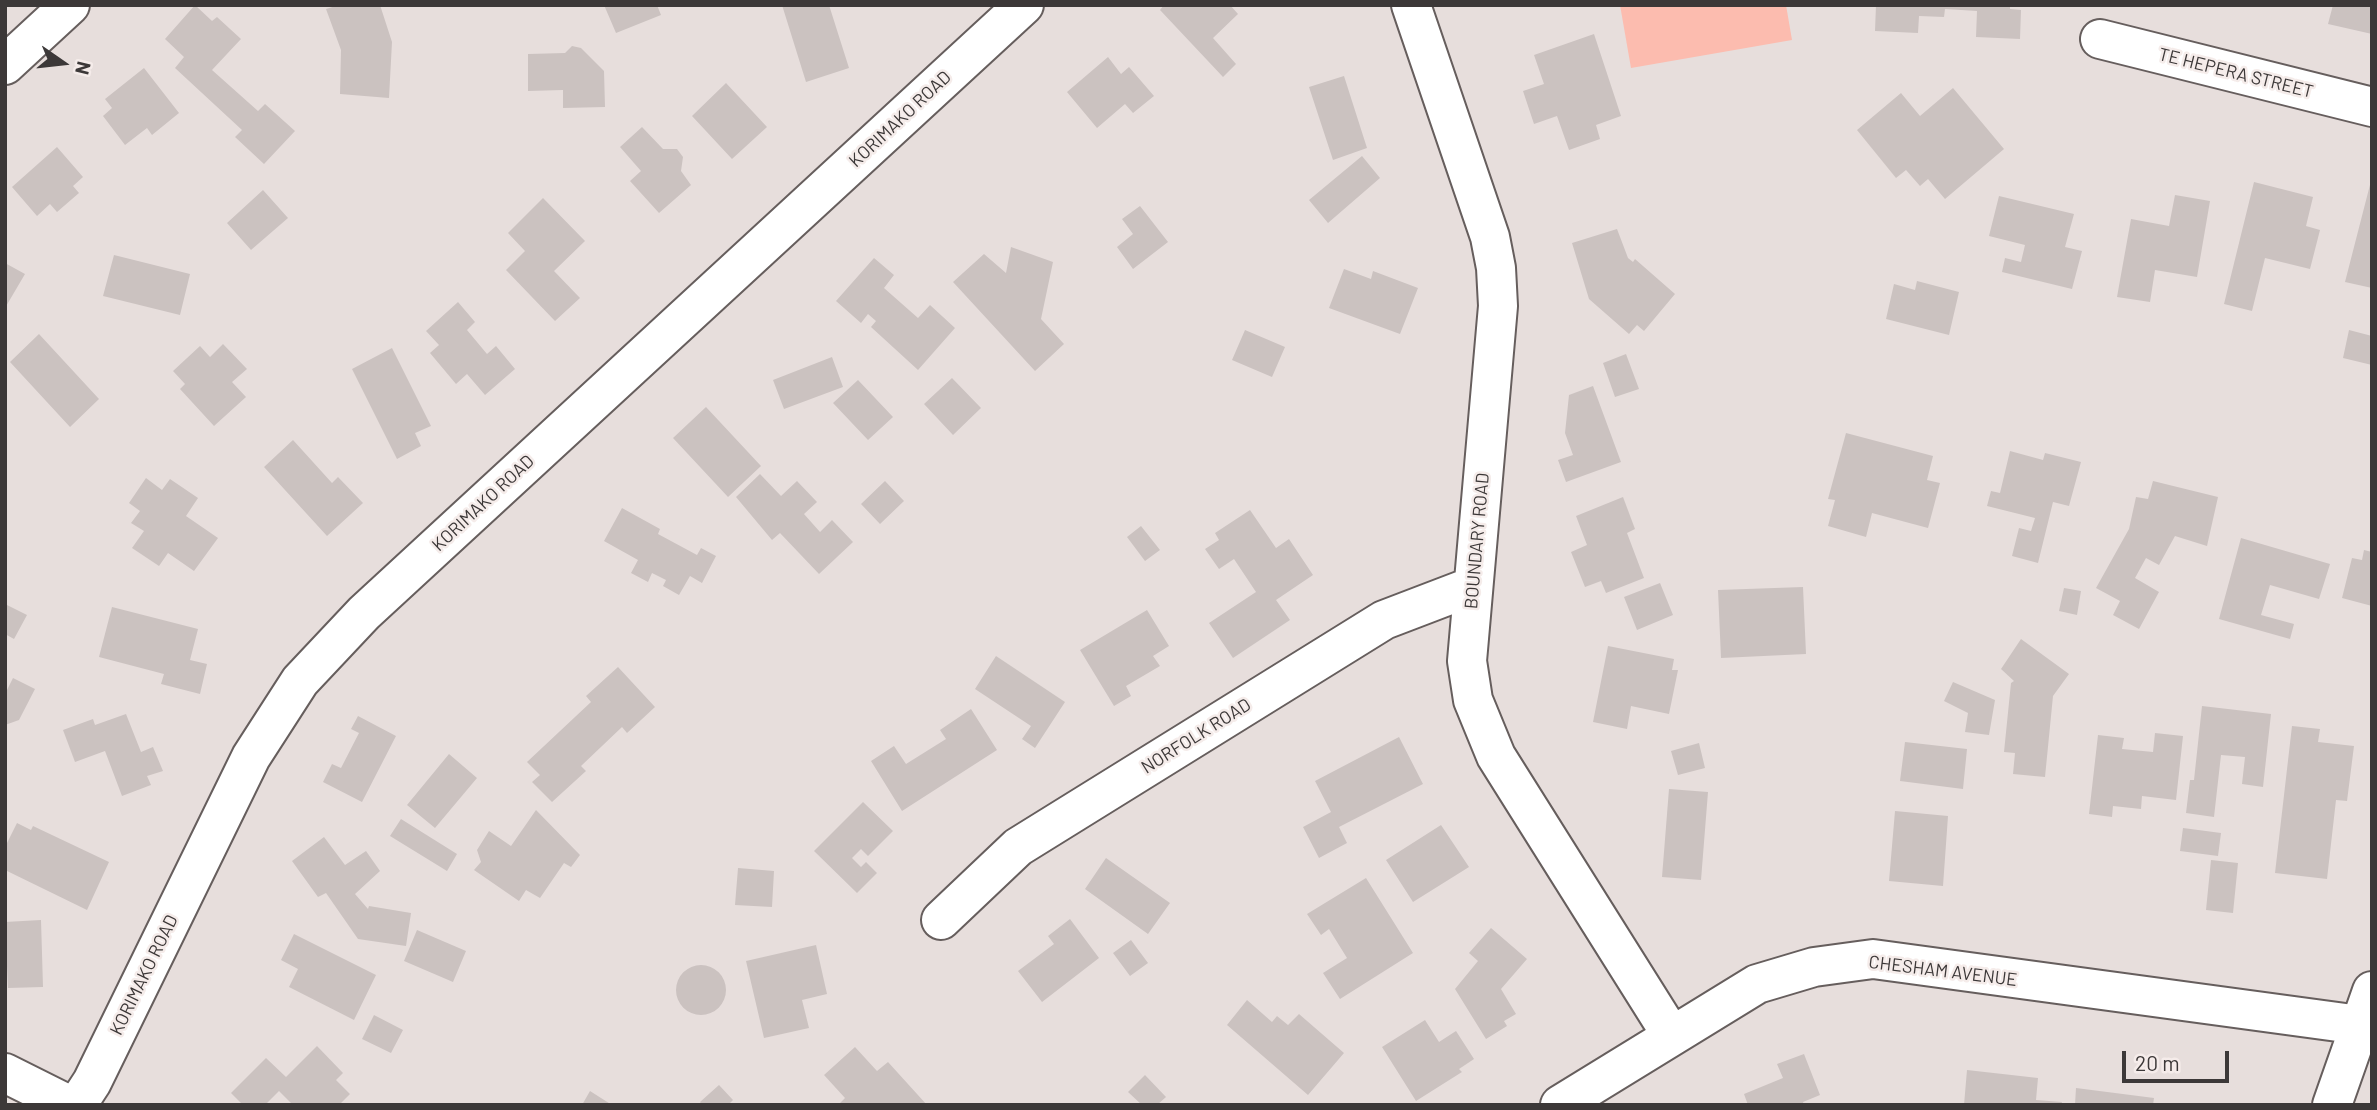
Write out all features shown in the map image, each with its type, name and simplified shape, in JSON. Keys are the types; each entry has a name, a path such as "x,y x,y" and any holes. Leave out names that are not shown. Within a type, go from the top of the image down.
{"street":[{"path":"5,65 70,5"},
{"name":"KORIMAKO ROAD","path":"76,1105 92,1082 251,757 300,681 364,613 1024,5"},
{"name":"BOUNDARY ROAD","path":"1411,5 1490,237 1496,268 1497,306 1467,661 1474,700 1496,756 1672,1036"},
{"name":"TE HEPERA STREET","path":"2100,39 2372,107"},
{"name":"NORFOLK ROAD","path":"941,920 1018,847 1384,620 1473,586"},
{"name":"CHESHAM AVENUE","path":"1560,1105 1757,984 1814,967 1872,959 2368,1015"},
{"path":"2332,1105 2368,1015"},
{"path":"5,1073 69,1105"}],"shaded area":[{"path":"1620,5 1786,5 1792,40 1631,68"}],"building":[{"path":"195,5 212,21 217,17 241,39 212,70 258,111 265,104 295,131 264,164 235,137 242,130 175,68 184,57 165,39"},
{"path":"339,5 380,5 392,42 389,98 340,94 341,50 326,9"},
{"path":"604,5 657,5 661,15 616,33"},
{"path":"782,5 829,5 849,68 806,82"},
{"path":"1164,5 1230,5 1238,14 1213,38 1236,64 1223,77 1160,10"},
{"path":"1876,5 2010,5 2010,9 2021,10 2020,39 1976,37 1977,11 1945,9 1944,17 1919,16 1918,33 1875,31"},
{"path":"2333,5 2372,5 2372,34 2328,24"},
{"path":"1594,34 1621,116 1596,125 1600,139 1569,150 1557,116 1534,124 1523,91 1544,84 1534,55"},
{"path":"572,46 581,48 604,71 605,107 563,108 563,90 528,91 528,54 565,53"},
{"path":"1108,57 1121,74 1129,67 1154,96 1133,113 1125,104 1097,128 1067,92"},
{"path":"144,68 179,113 152,135 147,128 125,145 103,116 112,108 105,99"},
{"path":"1344,76 1367,148 1333,160 1309,87"},
{"path":"726,83 767,127 732,159 692,116"},
{"path":"1953,88 2004,149 1945,199 1928,179 1920,186 1906,170 1896,178 1857,130 1901,93 1920,116"},
{"path":"642,127 663,149 677,149 683,157 681,171 691,185 659,213 630,181 641,171 620,147"},
{"path":"57,147 83,177 73,186 79,193 57,212 50,204 37,216 12,187"},
{"path":"1362,156 1380,178 1328,223 1309,200"},
{"path":"2372,177 2372,288 2345,282"},
{"path":"2254,182 2313,197 2306,226 2320,230 2310,269 2265,258 2252,311 2224,304"},
{"path":"263,190 288,218 251,250 227,223"},
{"path":"2175,195 2210,201 2197,277 2155,270 2150,302 2117,297 2131,219 2169,226"},
{"path":"1999,196 2074,214 2065,247 2082,251 2072,289 2002,272 2005,258 2021,262 2025,245 1989,236"},
{"path":"543,198 585,241 554,271 580,298 555,321 506,270 525,251 508,233"},
{"path":"1140,206 1168,242 1133,269 1117,247 1133,234 1122,219"},
{"path":"1617,229 1628,258 1633,262 1635,259 1675,294 1644,331 1637,325 1629,334 1589,299 1572,243"},
{"path":"1011,247 1053,262 1041,319 1064,344 1035,371 953,282 984,254 1006,273"},
{"path":"114,255 190,274 180,315 103,296"},
{"path":"874,258 894,275 884,288 918,318 930,305 955,328 918,370 871,327 876,321 868,314 861,323 836,301"},
{"path":"5,263 25,274 5,308"},
{"path":"1344,269 1371,279 1373,271 1418,288 1400,334 1329,308"},
{"path":"1917,281 1959,292 1949,335 1886,319 1894,284 1915,290"},
{"path":"458,302 475,322 467,330 487,354 496,346 515,369 485,395 467,374 456,384 430,353 439,345 426,331"},
{"path":"1245,330 1285,347 1272,377 1232,360"},
{"path":"2349,330 2372,336 2372,365 2343,358"},
{"path":"39,334 99,399 70,427 10,362"},
{"path":"223,344 247,369 232,382 246,397 214,426 180,389 185,384 173,371 200,346 210,357"},
{"path":"392,348 431,426 415,433 421,446 397,459 352,369"},
{"path":"1626,354 1639,389 1615,397 1603,363"},
{"path":"832,357 843,387 784,409 773,380"},
{"path":"952,378 981,408 953,435 924,404"},
{"path":"858,380 893,417 868,440 833,403"},
{"path":"1593,386 1621,462 1566,482 1558,460 1573,455 1565,433 1569,395"},
{"path":"706,407 761,466 728,497 673,438"},
{"path":"1846,433 1933,456 1927,480 1940,483 1928,528 1872,513 1866,537 1828,526 1835,500 1828,499"},
{"path":"293,440 332,483 338,477 363,503 327,536 264,467"},
{"path":"2010,451 2043,460 2045,453 2081,462 2069,506 2053,502 2038,563 2012,556 2019,528 2031,531 2035,518 1987,506 1991,491 2000,493"},
{"path":"760,474 781,496 797,481 817,502 804,514 820,532 832,520 853,542 819,574 780,533 772,540 736,497"},
{"path":"146,478 162,490 170,479 198,498 186,516 218,538 194,571 168,553 159,566 132,548 144,531 131,523 140,511 129,503"},
{"path":"885,481 904,501 880,524 861,504"},
{"path":"2153,481 2218,497 2207,546 2175,536 2159,565 2146,558 2135,578 2159,592 2139,629 2113,615 2120,601 2096,588 2129,529 2136,497 2148,499"},
{"path":"1623,497 1635,529 1627,533 1644,578 1606,593 1601,581 1585,587 1571,552 1587,545 1576,516"},
{"path":"622,508 660,529 658,534 697,555 701,548 716,556 702,583 690,576 679,595 663,586 666,580 652,573 648,582 631,573 638,560 604,541"},
{"path":"1250,510 1276,548 1289,539 1313,575 1276,600 1290,620 1233,658 1209,623 1256,592 1234,559 1219,569 1205,549 1219,540 1215,533"},
{"path":"1141,526 1160,550 1145,561 1127,537"},
{"path":"2241,538 2330,564 2319,599 2270,585 2261,615 2294,624 2290,639 2219,619"},
{"path":"2364,550 2372,552 2372,606 2342,598 2352,558 2362,560"},
{"path":"1660,583 1673,615 1637,630 1624,597"},
{"path":"1803,587 1806,654 1721,658 1718,590"},
{"path":"2064,588 2081,591 2077,615 2059,611"},
{"path":"5,604 27,615 14,639 5,634"},
{"path":"112,607 198,629 190,660 207,664 200,694 161,684 164,674 99,657"},
{"path":"1147,610 1169,646 1153,656 1160,666 1126,686 1131,696 1114,706 1080,650"},
{"path":"2021,639 2069,674 2053,696 2045,777 2013,774 2015,753 2004,752 2011,683 2014,681 2001,669"},
{"path":"1608,646 1674,659 1672,670 1678,670 1669,714 1631,706 1627,729 1593,722"},
{"path":"996,656 1065,702 1035,748 1022,739 1031,726 975,689"},
{"path":"618,667 655,707 627,733 622,727 581,766 586,771 552,802 532,782 540,775 527,762 591,702 586,696"},
{"path":"13,678 35,689 19,720 5,725 5,694"},
{"path":"1953,682 1995,700 1989,735 1965,732 1968,713 1944,701"},
{"path":"2202,706 2271,714 2263,787 2242,784 2245,757 2221,755 2214,817 2186,813 2190,780 2194,780"},
{"path":"971,709 997,750 902,811 871,761 894,746 906,764 946,739 940,730"},
{"path":"126,714 141,752 153,747 163,771 147,776 151,785 122,796 105,751 75,762 63,730 93,719 95,725"},
{"path":"358,716 396,736 362,802 323,782 332,764 341,768 359,733 351,729"},
{"path":"2292,726 2320,729 2318,742 2354,746 2347,801 2336,800 2327,879 2275,873"},
{"path":"2155,733 2183,736 2176,800 2142,796 2141,809 2113,806 2112,817 2089,814 2098,735 2124,738 2122,749 2153,752"},
{"path":"1399,737 1423,784 1339,827 1347,843 1319,858 1303,827 1331,812 1315,781"},
{"path":"1905,742 1967,749 1963,789 1900,781"},
{"path":"1699,743 1705,768 1678,775 1671,751"},
{"path":"449,754 477,778 435,828 407,805"},
{"path":"1669,789 1708,792 1701,880 1662,877"},
{"path":"863,802 893,831 868,856 861,849 852,858 861,867 866,862 877,873 857,893 814,851"},
{"path":"536,810 580,855 571,867 564,863 540,898 526,890 519,901 474,870 481,862 477,850 489,831 511,846"},
{"path":"1895,811 1948,816 1943,886 1889,881"},
{"path":"401,819 457,854 447,871 390,836"},
{"path":"17,823 31,830 33,826 109,862 87,910 5,870 5,847"},
{"path":"1441,825 1469,867 1413,902 1386,860"},
{"path":"2183,828 2221,833 2218,856 2180,851"},
{"path":"324,837 345,865 366,851 380,871 355,894 368,909 369,906 411,913 406,946 358,939 326,893 318,897 292,861"},
{"path":"1106,858 1170,903 1148,934 1085,889"},
{"path":"2211,860 2238,863 2233,913 2206,910"},
{"path":"738,868 774,871 772,907 735,905"},
{"path":"1366,878 1413,953 1340,999 1323,973 1347,958 1329,929 1321,935 1307,914"},
{"path":"1070,919 1099,958 1042,1002 1018,971 1054,944 1048,936"},
{"path":"41,920 43,987 8,988 5,922"},
{"path":"1491,928 1527,959 1501,989 1516,1014 1504,1021 1507,1026 1486,1039 1455,989 1478,961 1469,953"},
{"path":"417,930 466,951 453,982 404,961"},
{"path":"294,934 376,975 354,1020 289,987 298,969 281,960"},
{"path":"1131,940 1148,963 1130,976 1113,953"},
{"path":"816,945 827,994 802,1000 809,1028 764,1038 746,961"},
{"path":"701,965 719,972 726,990 719,1008 701,1015 683,1008 676,990 683,972"},
{"path":"1247,1000 1272,1022 1277,1016 1288,1025 1299,1014 1344,1053 1308,1095 1227,1025"},
{"path":"374,1015 403,1030 391,1053 362,1039"},
{"path":"1425,1020 1439,1042 1456,1031 1474,1059 1459,1069 1462,1072 1416,1101 1382,1047"},
{"path":"317,1046 343,1073 336,1080 350,1094 339,1105 293,1105 279,1091 265,1105 243,1105 231,1093 266,1058 286,1077"},
{"path":"855,1047 877,1071 888,1062 927,1105 838,1105 845,1098 824,1075"},
{"path":"1804,1054 1820,1095 1803,1102 1804,1105 1748,1105 1744,1094 1783,1078 1777,1064"},
{"path":"1967,1070 2038,1078 2036,1100 2062,1102 2061,1105 1964,1105"},
{"path":"1145,1075 1166,1097 1157,1105 1142,1105 1128,1092"},
{"path":"719,1085 733,1100 728,1105 702,1105 700,1102"},
{"path":"2076,1088 2154,1098 2153,1105 2075,1105"},
{"path":"590,1091 612,1105 582,1105"}]}
